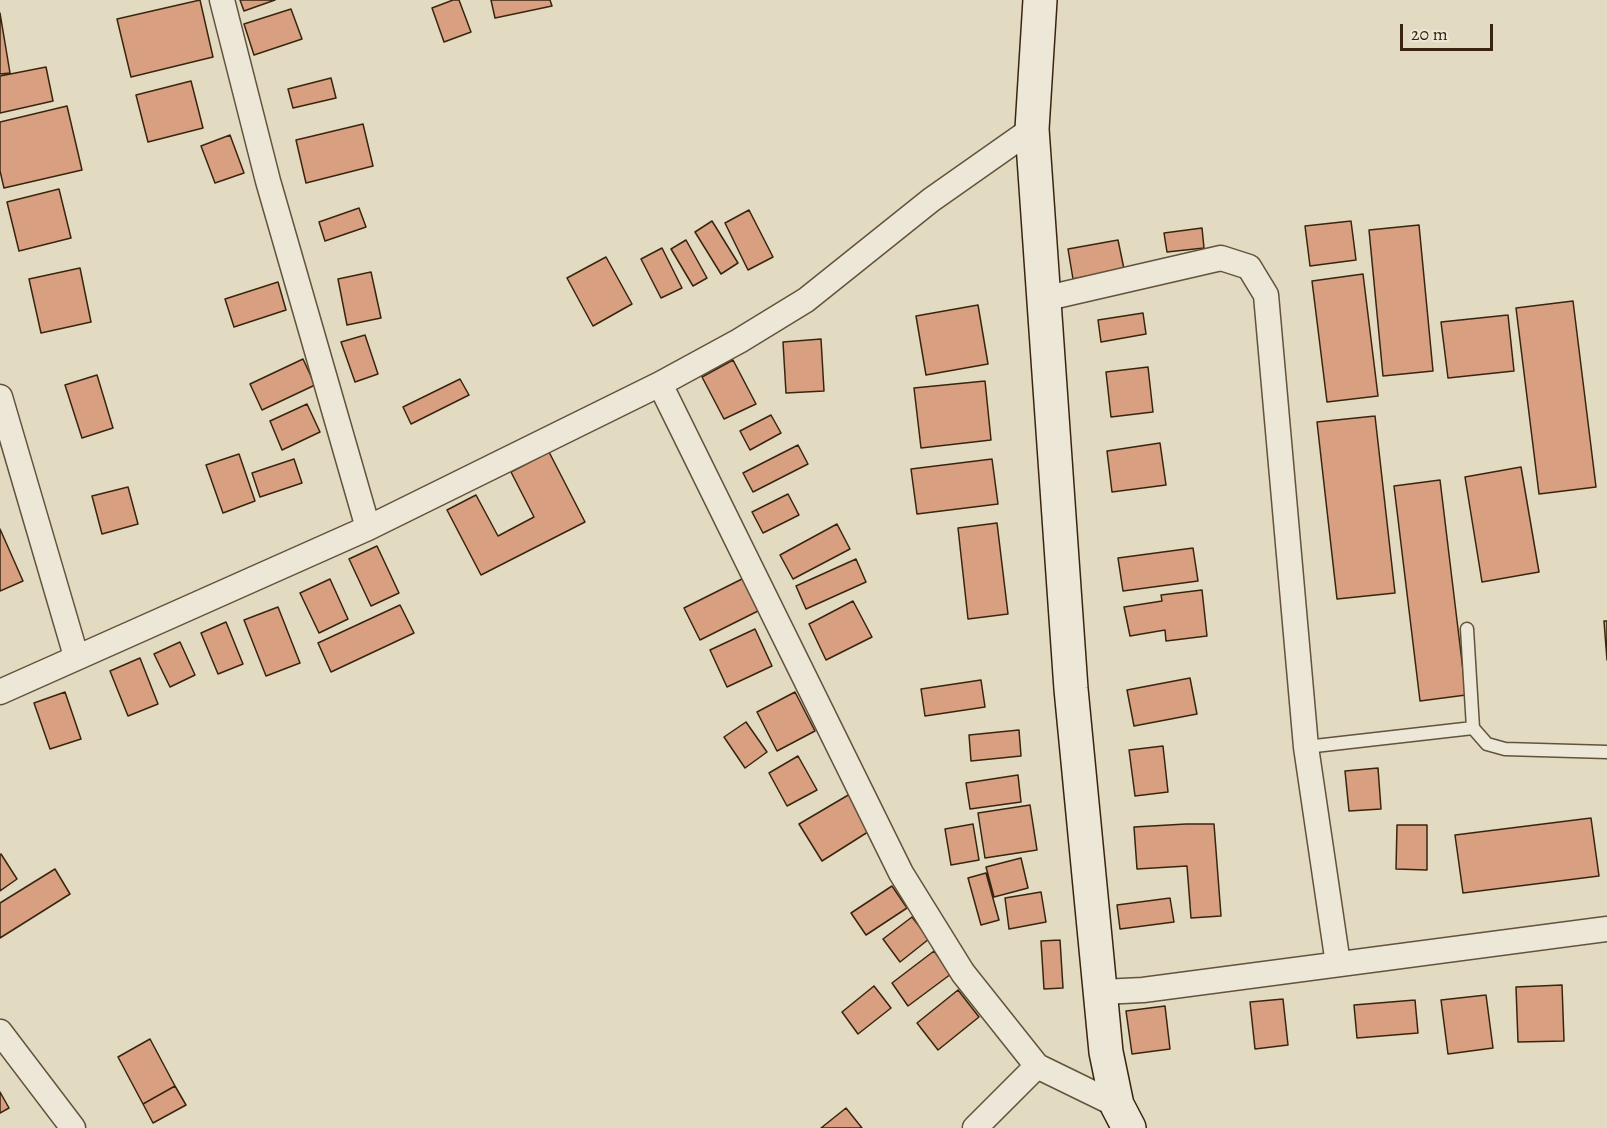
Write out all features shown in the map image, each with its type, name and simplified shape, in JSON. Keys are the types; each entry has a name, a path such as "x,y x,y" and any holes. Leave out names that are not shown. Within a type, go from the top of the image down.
{"street":[{"path":"222,0 268,181 368,528"},
{"path":"1040,0 1032,129 1042,299 1071,689 1106,1052 1123,1117"},
{"path":"0,692 76,656 368,528 660,384 739,341 806,300 949,186 1032,129"},
{"path":"1042,299 1221,258 1249,267 1266,295 1306,747 1338,964"},
{"path":"660,384 901,873 963,973 1037,1066 1123,1117"},
{"path":"0,397 76,656"},
{"path":"1102,992 1143,990 1607,928"},
{"path":"0,1032 73,1128"},
{"path":"975,1128 1037,1066"}],"lane":[{"path":"1467,629 1473,728 1487,744 1505,749 1607,752"},
{"path":"1306,747 1473,728"}],"building":[{"path":"200,0 213,57 131,77 117,19"},
{"path":"240,0 275,0 244,11"},
{"path":"459,0 471,32 444,42 432,8"},
{"path":"491,0 550,0 552,6 495,18"},
{"path":"291,9 302,39 254,55 244,24"},
{"path":"0,13 10,73 0,74"},
{"path":"46,67 53,101 0,113 0,76"},
{"path":"331,78 336,98 293,108 288,89"},
{"path":"191,81 203,128 148,142 136,95"},
{"path":"67,106 82,170 4,188 0,171 0,122"},
{"path":"363,124 373,166 306,183 296,140"},
{"path":"230,135 244,173 215,183 201,146"},
{"path":"59,189 71,238 19,251 7,202"},
{"path":"359,208 366,227 325,241 319,222"},
{"path":"749,210 773,257 748,270 725,223"},
{"path":"712,221 738,263 721,274 695,232"},
{"path":"1351,221 1356,260 1310,266 1305,226"},
{"path":"1419,225 1433,371 1383,376 1369,230"},
{"path":"1202,228 1204,248 1167,252 1164,233"},
{"path":"686,240 707,278 693,286 671,249"},
{"path":"1118,240 1124,269 1073,279 1068,249"},
{"path":"662,248 682,288 661,298 641,259"},
{"path":"606,257 632,304 593,326 567,278"},
{"path":"80,268 91,322 41,333 29,279"},
{"path":"371,272 381,318 347,325 338,279"},
{"path":"1363,274 1378,396 1327,402 1312,281"},
{"path":"278,282 286,310 234,327 225,299"},
{"path":"1573,301 1596,487 1539,494 1516,308"},
{"path":"978,305 988,364 926,375 916,316"},
{"path":"1143,313 1146,334 1101,342 1098,320"},
{"path":"1508,315 1514,371 1448,378 1441,322"},
{"path":"365,335 378,374 355,382 341,342"},
{"path":"821,339 824,391 786,393 783,342"},
{"path":"303,359 315,385 262,410 250,384"},
{"path":"733,360 756,404 724,419 702,377"},
{"path":"1148,367 1153,412 1111,417 1106,372"},
{"path":"97,375 113,428 82,438 65,385"},
{"path":"460,379 469,395 411,424 403,407"},
{"path":"985,381 991,440 921,448 914,388"},
{"path":"307,404 320,432 282,450 270,421"},
{"path":"771,415 781,433 750,450 740,431"},
{"path":"1375,416 1395,593 1337,599 1317,422"},
{"path":"1160,443 1166,485 1112,492 1107,451"},
{"path":"798,445 808,464 753,492 743,473"},
{"path":"549,452 585,522 481,575 447,510 476,495 498,536 534,517 511,472"},
{"path":"239,454 255,501 223,513 206,465"},
{"path":"294,459 302,483 260,497 252,473"},
{"path":"992,459 998,504 917,514 911,469"},
{"path":"1521,467 1539,572 1482,582 1465,477"},
{"path":"1440,480 1466,695 1420,701 1394,486"},
{"path":"128,487 138,524 102,534 92,496"},
{"path":"788,494 799,515 763,533 752,512"},
{"path":"997,523 1008,614 968,619 958,528"},
{"path":"837,524 850,549 793,579 780,555"},
{"path":"0,529 23,581 0,591"},
{"path":"377,546 399,593 371,606 349,559"},
{"path":"1193,548 1198,581 1123,591 1118,558"},
{"path":"856,559 866,582 806,609 796,586"},
{"path":"750,575 766,607 700,640 684,608"},
{"path":"330,579 348,619 319,633 300,593"},
{"path":"1202,590 1207,636 1166,641 1165,630 1130,636 1124,607 1162,601 1161,595"},
{"path":"853,601 872,637 826,660 809,624"},
{"path":"400,605 414,633 331,672 318,643"},
{"path":"278,607 300,663 266,676 244,620"},
{"path":"1604,621 1607,621 1607,660"},
{"path":"226,622 243,664 218,674 201,633"},
{"path":"755,629 772,666 727,687 710,650"},
{"path":"180,642 195,675 170,687 154,654"},
{"path":"140,658 158,704 128,716 110,671"},
{"path":"1190,678 1197,714 1134,726 1127,690"},
{"path":"981,680 985,707 925,716 921,689"},
{"path":"65,692 81,739 50,749 34,703"},
{"path":"795,692 815,731 777,751 757,712"},
{"path":"746,722 767,752 745,768 724,737"},
{"path":"1019,730 1021,756 971,761 969,735"},
{"path":"1163,746 1168,792 1135,796 1129,750"},
{"path":"798,756 817,790 787,806 769,773"},
{"path":"1378,768 1381,809 1349,811 1345,771"},
{"path":"1018,775 1021,802 970,809 966,783"},
{"path":"850,794 871,830 822,861 799,824"},
{"path":"1030,805 1037,850 985,858 978,813"},
{"path":"1591,818 1599,876 1463,893 1455,835"},
{"path":"973,824 979,860 951,865 945,829"},
{"path":"1214,824 1221,916 1191,918 1187,866 1137,869 1134,827"},
{"path":"1397,825 1427,825 1427,870 1396,869"},
{"path":"0,855 17,879 0,891"},
{"path":"1021,858 1028,888 994,897 986,867"},
{"path":"55,869 70,894 0,938 0,903"},
{"path":"986,873 999,920 981,925 968,878"},
{"path":"892,886 907,908 866,935 851,913"},
{"path":"1041,892 1046,922 1009,929 1005,898"},
{"path":"1170,898 1174,922 1120,929 1117,905"},
{"path":"912,917 929,939 900,962 883,939"},
{"path":"1060,940 1063,988 1044,989 1041,941"},
{"path":"934,951 951,974 908,1006 892,983"},
{"path":"1562,985 1564,1041 1518,1042 1516,987"},
{"path":"874,986 891,1008 858,1034 842,1012"},
{"path":"958,990 979,1017 938,1050 917,1023"},
{"path":"1486,995 1493,1048 1448,1054 1441,1000"},
{"path":"1283,999 1288,1045 1255,1049 1250,1002"},
{"path":"1415,1000 1418,1033 1357,1038 1354,1005"},
{"path":"1165,1006 1170,1049 1132,1054 1126,1011"},
{"path":"150,1039 175,1086 143,1104 118,1057"},
{"path":"175,1086 186,1105 153,1123 143,1104"},
{"path":"0,1092 9,1108 0,1113"},
{"path":"846,1108 862,1128 821,1128"}]}
